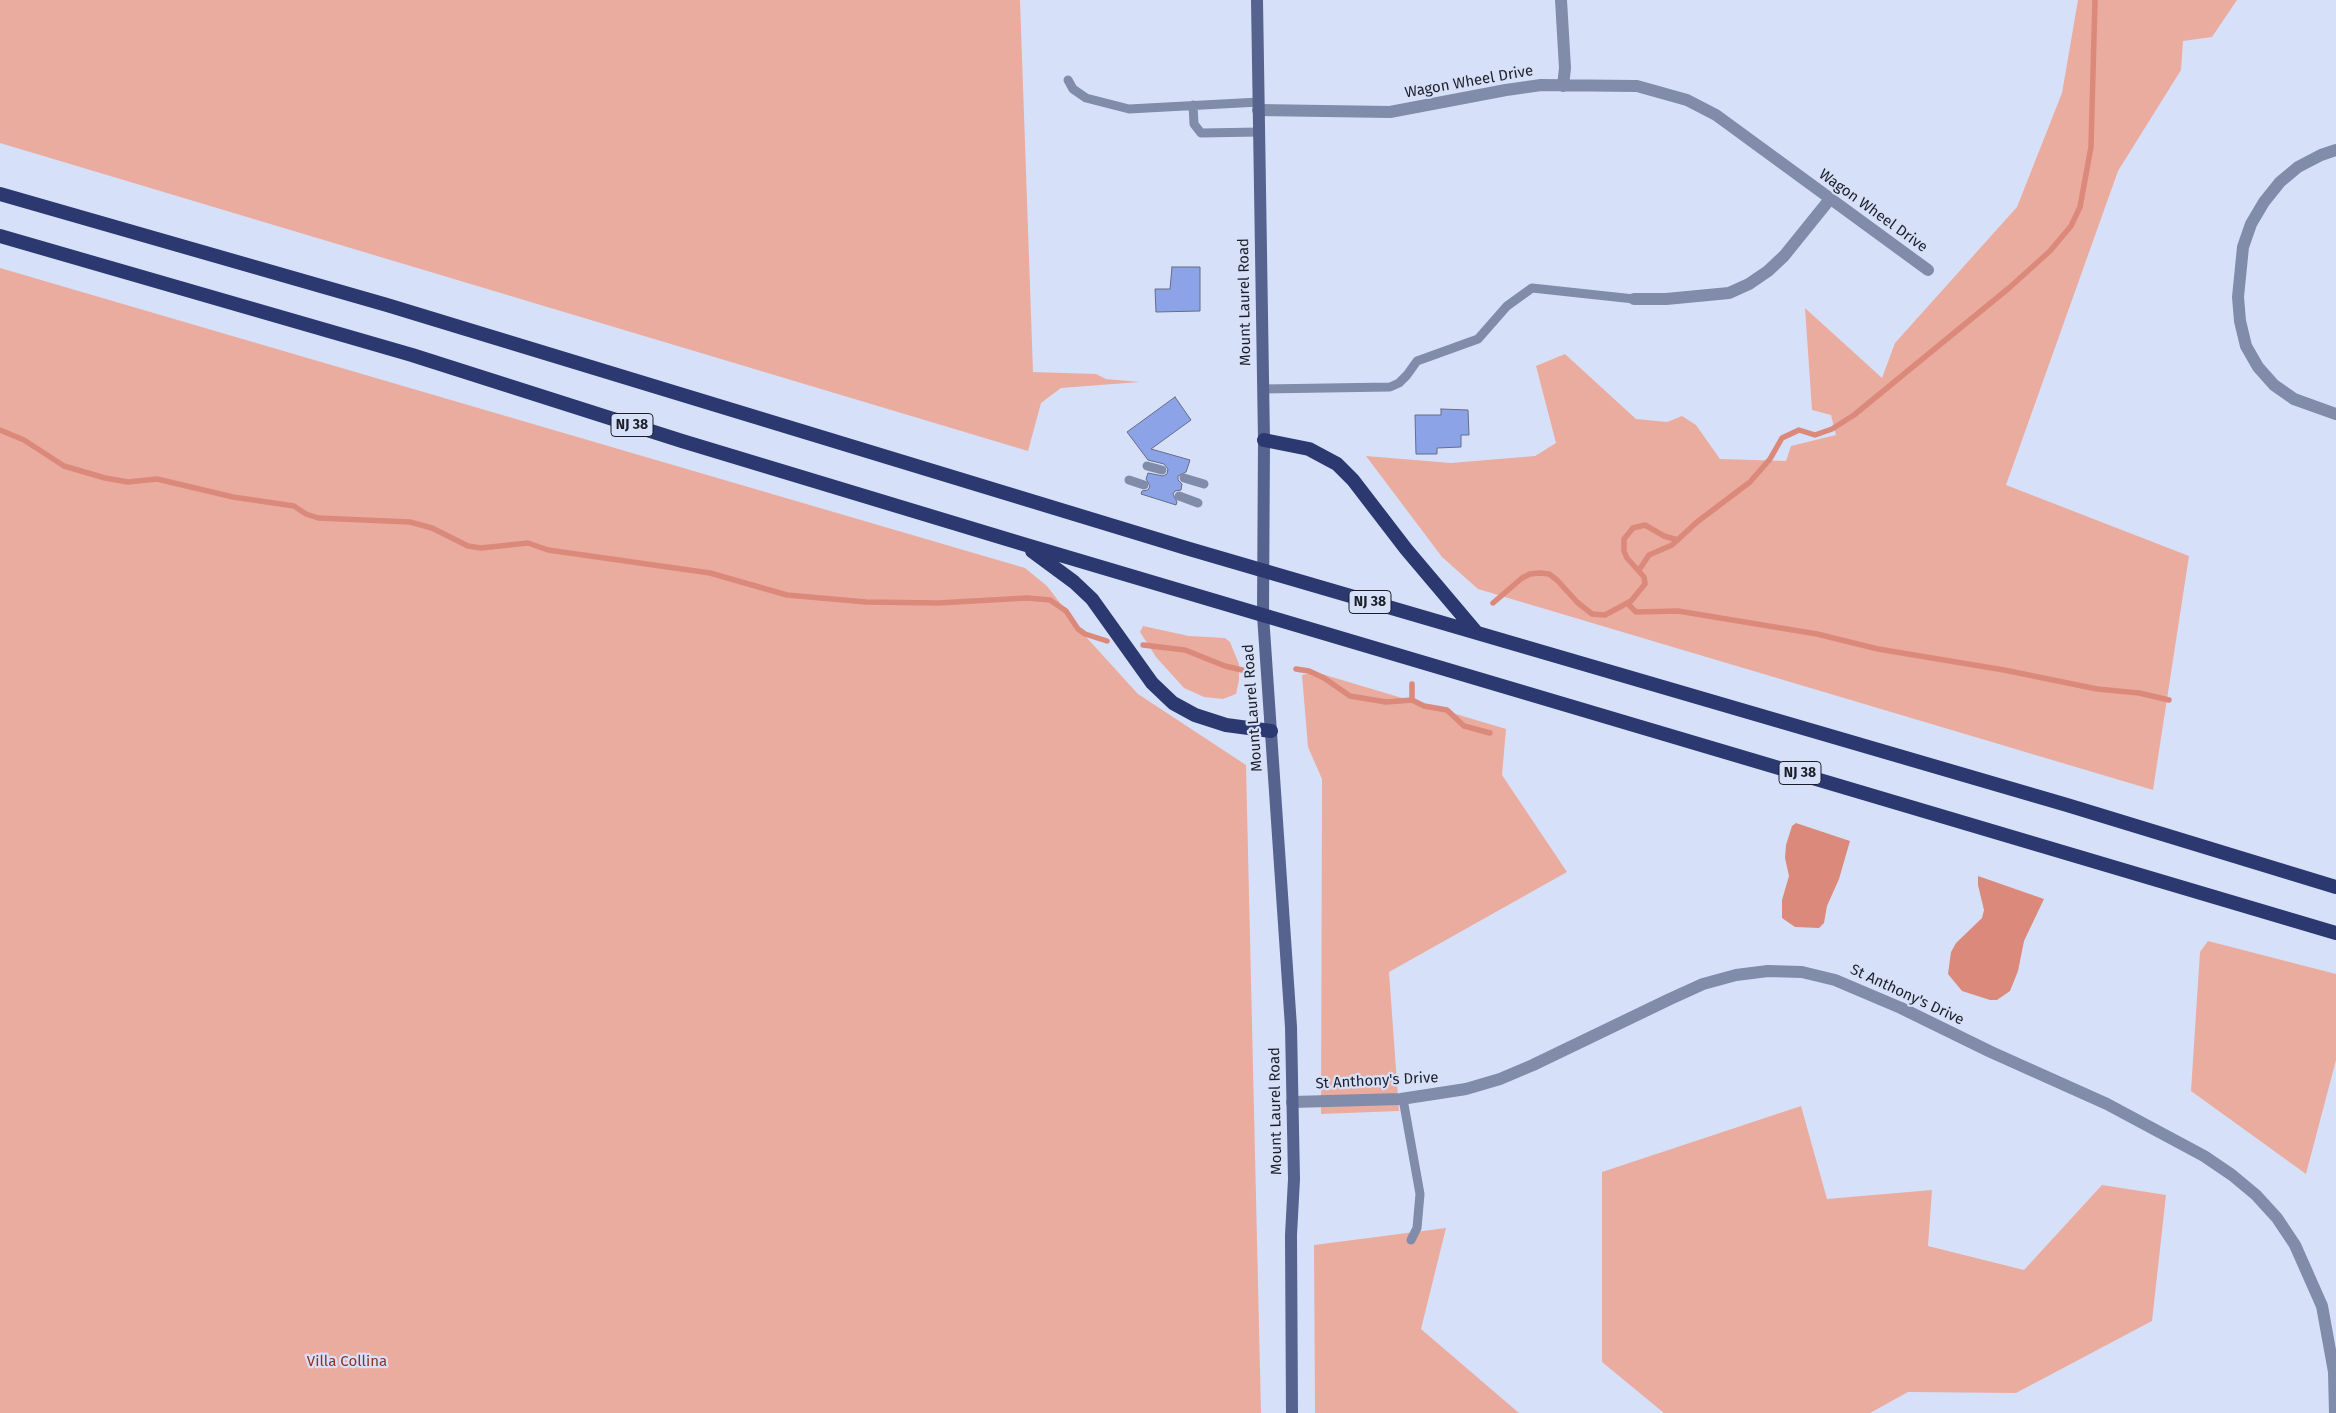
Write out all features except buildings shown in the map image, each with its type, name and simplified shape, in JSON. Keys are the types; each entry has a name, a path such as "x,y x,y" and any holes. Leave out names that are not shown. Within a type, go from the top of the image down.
{"highway":[{"name":"NJ 38","path":"0,194 406,311 1477,634 2030,794 2336,887"},
{"name":"NJ 38","path":"0,236 412,355 682,441 1023,544 2336,934"},
{"path":"1264,440 1309,449 1337,464 1353,480 1406,550 1477,634"},
{"path":"1023,544 1074,582 1092,599 1139,667 1172,703 1195,715 1226,725 1271,731"}],"main road":[{"name":"Mount Laurel Road","path":"1257,0 1264,440 1263,614 1289,979 1294,1179 1291,1236 1292,1413"}],"street":[{"path":"1561,0 1565,68 1563,86"},
{"name":"Wagon Wheel Drive","path":"1259,106 1390,112 1506,90 1541,86 1637,86 1692,102 1726,121 1928,270"},
{"path":"2336,150 2321,155 2298,167 2280,182 2264,202 2251,224 2243,247 2238,297 2240,321 2246,346 2258,367 2274,385 2294,399 2336,414"},
{"path":"1634,300 1729,293 1749,284 1768,272 1784,256 1830,199"},
{"name":"St Anthony's Drive","path":"1292,1102 1403,1098 1466,1090 1500,1079 1703,984 1736,975 1768,971 1802,972 1835,980 1884,1000 1991,1052 2107,1104 2204,1156 2232,1174 2256,1194 2277,1218 2295,1245 2322,1306 2334,1372 2335,1413"}],"lane":[{"path":"1068,80 1073,88 1086,98 1129,108 1193,105 1259,106"},
{"path":"1193,105 1194,124 1201,134 1259,132"},
{"path":"1263,389 1390,387 1407,375 1417,361 1478,339 1507,306 1532,288 1634,300"},
{"path":"1147,466 1162,470"},
{"path":"1184,478 1204,484"},
{"path":"1130,480 1144,485"},
{"path":"1179,496 1198,503"},
{"path":"1403,1098 1420,1194 1417,1228 1412,1240"}],"green space":[{"path":"0,0 1020,0 1033,372 1096,374 1106,379 1140,382 1061,388 1041,403 1028,451 0,143"},
{"path":"2078,0 2237,0 2212,37 2183,41 2181,70 2118,171 2006,485 2189,556 2153,790 1478,589 1442,557 1366,456 1451,463 1535,456 1556,443 1536,366 1565,354 1636,419 1667,422 1682,416 1696,425 1720,459 1786,461 1791,446 1836,435 1831,415 1812,410 1805,308 1882,378 1895,343 2017,207 2062,93"},
{"name":"Villa Collina","path":"0,268 1025,568 1047,586 1087,638 1138,694 1246,765 1261,1413 0,1413"},
{"path":"1143,626 1189,636 1225,638 1230,642 1239,664 1239,680 1236,694 1223,699 1204,697 1184,688 1156,657 1140,632"},
{"path":"1315,672 1506,729 1502,775 1567,872 1389,972 1399,1111 1321,1114 1322,779 1308,747 1302,675"},
{"path":"2208,941 2336,974 2336,1060 2306,1174 2191,1091 2200,952"},
{"path":"1801,1106 1827,1199 1932,1190 1928,1246 2024,1270 2102,1185 2166,1195 2152,1321 2016,1393 1908,1392 1870,1413 1664,1413 1602,1362 1602,1172"},
{"path":"1446,1228 1421,1329 1519,1413 1315,1413 1314,1245"}],"shaded area":[{"path":"1796,823 1850,841 1839,879 1827,906 1824,923 1819,928 1795,927 1782,918 1782,900 1789,876 1785,858 1786,845 1792,826"},
{"path":"1978,876 2044,899 2024,941 2018,971 2010,991 1997,1000 1990,1000 1962,991 1948,974 1951,952 1956,943 1982,918 1984,910 1978,885"}],"waterway":[{"path":"1639,570 1649,555 1672,545 1697,522 1750,482 1770,459 1782,438 1799,430 1815,435 1832,429 1854,415 2009,288 2050,251 2071,226 2080,207 2091,147 2095,0"},
{"path":"0,430 24,440 64,466 105,478 128,482 157,479 233,497 294,506 306,514 318,518 410,522 432,528 468,546 481,548 528,543 548,550 710,573 787,595 866,602 938,603 1027,598 1050,600 1066,611 1078,629 1085,634 1107,641"},
{"path":"1493,603 1522,578 1530,574 1540,573 1549,574 1557,580 1577,602 1592,614 1605,615 1631,601 1645,584 1644,577 1627,558 1624,551 1624,539 1633,528 1645,525 1664,536 1678,540"},
{"path":"1627,603 1636,612 1678,611 1817,634 1878,649 2004,670 2097,689 2139,693 2169,700"},
{"path":"1143,645 1185,650 1225,666 1242,670"},
{"path":"1296,669 1309,671 1324,678 1350,696 1386,702 1412,700 1424,706 1447,710 1464,726 1490,733"},
{"path":"1412,684 1412,700"}]}
